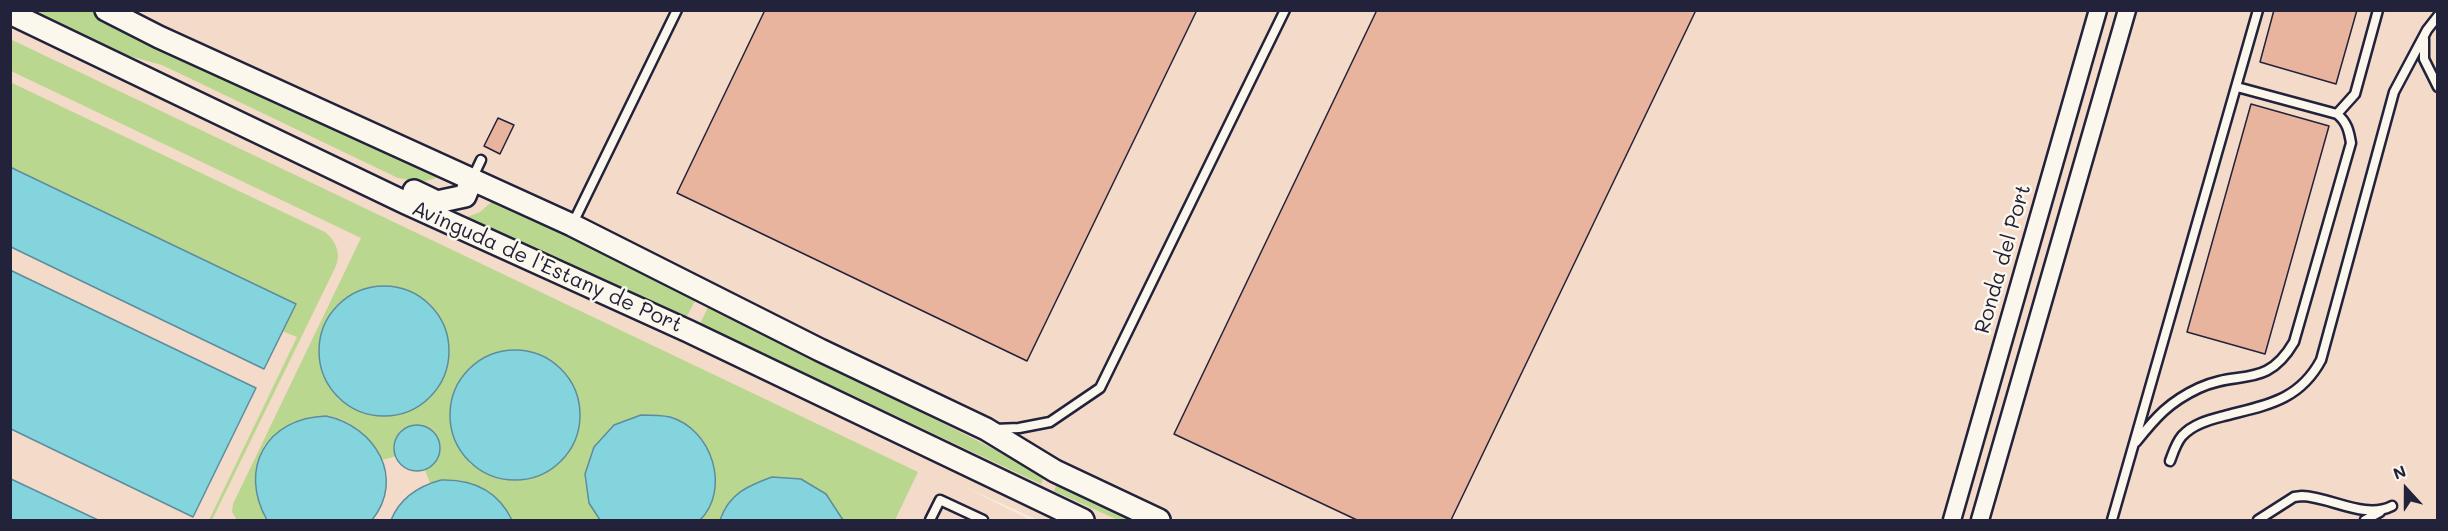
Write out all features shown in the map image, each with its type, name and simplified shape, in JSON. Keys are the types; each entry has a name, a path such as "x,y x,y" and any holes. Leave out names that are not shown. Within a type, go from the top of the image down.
{"street":[{"name":"Avinguda de l'Estany de Port","path":"106,10 572,225 820,350 986,429 1055,471 1159,520"},
{"name":"Ronda del Port","path":"1952,520 2098,10"},
{"path":"1980,520 2127,10"},
{"name":"Avinguda de l'Estany de Port","path":"10,13 406,203 688,331 1083,520"},
{"path":"200,104 224,100 437,202 465,196 472,179"}],"lane":[{"path":"572,225 677,10"},
{"path":"986,429 1019,428 1050,422 1100,388 1285,10"},
{"path":"2112,520 2258,10"},
{"path":"2337,114 2355,94 2378,10"},
{"path":"2170,461 2181,437 2194,426 2266,405 2301,387 2312,376 2321,360 2394,93 2427,30 2438,16"},
{"path":"2427,30 2423,44 2424,59 2438,87"},
{"path":"2136,442 2163,409 2201,387 2270,370 2285,358 2295,342 2351,143 2349,131 2344,120 2337,114 2237,87"},
{"path":"472,179 481,160"},
{"path":"2258,520 2294,497 2302,496 2372,511 2388,508 2365,520"},
{"path":"930,520 940,500 983,520"}],"shaded area":[{"path":"10,11 2437,11 2437,520 1038,520 963,486 1030,520 11,520"}],"green space":[{"path":"25,11 95,11 439,174 440,177 422,182 398,178 162,65 111,51"},
{"path":"10,39 918,472 895,520 843,520 843,518 724,508 720,520 700,520 707,513 696,432 671,417 641,415 589,503 600,520 512,520 498,499 478,486 455,480 430,483 425,470 430,467 400,432 394,446 396,456 382,460 363,433 345,421 324,416 305,420 271,438 264,446 259,456 256,478 259,501 267,520 237,520 232,512 233,504 361,238 11,71","holes":["404,289 429,303 445,328 364,414 339,399 322,375","505,350 535,353 560,368 576,392 580,421 524,480 495,478 469,463"]},
{"path":"10,82 325,232 335,243 338,252 336,266 212,520 209,520 297,337 282,331 295,304 11,167"},
{"path":"494,200 696,299 686,318 570,270 466,221 467,217 480,212"},
{"path":"709,305 1045,475 1041,484 700,324"},
{"path":"1058,481 1138,520 1118,520 1054,491"}],"water":[{"path":"10,167 296,304 264,369 11,247"},
{"path":"10,270 256,388 193,517 11,429"},
{"path":"384,286 409,291 430,305 444,326 449,351 444,376 430,397 409,411 384,416 359,411 338,397 324,376 319,351 324,326 338,305 359,291"},
{"path":"515,350 540,355 561,369 575,390 580,415 575,440 561,461 540,475 515,480 490,475 469,461 455,440 450,415 455,390 469,369 490,355"},
{"path":"641,415 670,417 685,424 697,434 706,447 715,477 714,493 709,507 700,520 600,520 589,503 585,474 594,447 614,425"},
{"path":"326,416 359,431 371,442 380,456 385,471 386,487 382,504 372,520 267,520 259,501 256,483 257,465 263,450 273,436 287,426 305,419"},
{"path":"417,425 433,432 440,448 433,464 417,471 401,464 394,448 401,432"},
{"path":"772,477 801,479 826,494 843,520 720,520 728,504 740,492"},
{"path":"11,479 98,520 11,520"},
{"path":"441,480 464,482 492,494 500,501 512,520 391,520 400,505 411,494"}],"building":[{"path":"765,10 1197,10 1027,361 677,193"},
{"path":"1377,10 1696,10 1451,520 1357,520 1174,434"},
{"path":"2274,10 2357,10 2336,84 2260,62"},
{"path":"2251,104 2329,126 2265,354 2187,332"},
{"path":"498,118 514,125 500,154 484,146"}]}
